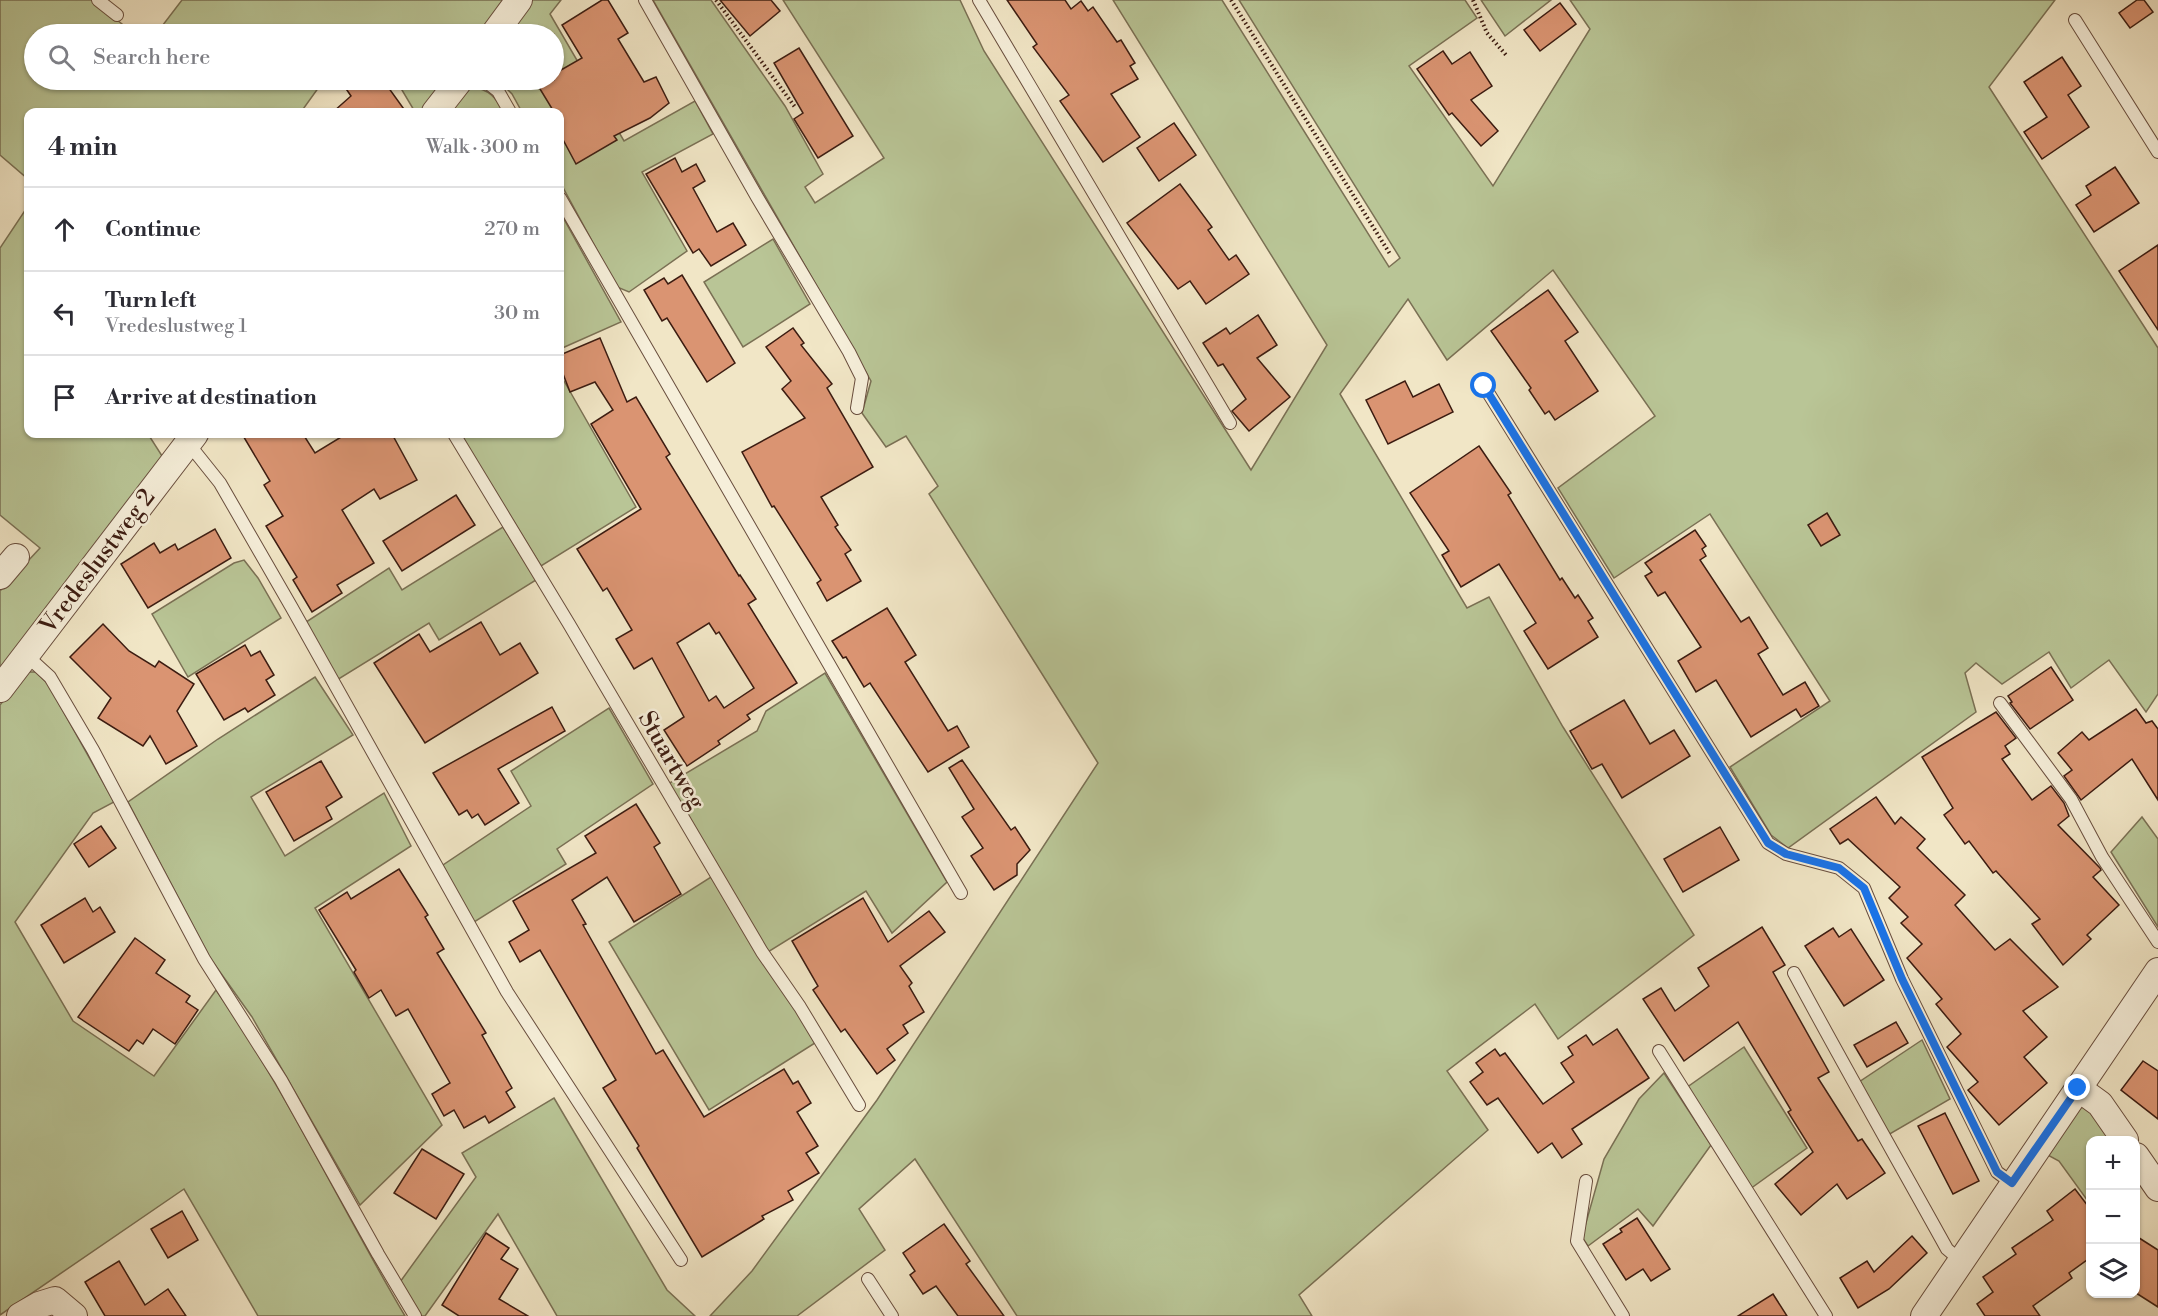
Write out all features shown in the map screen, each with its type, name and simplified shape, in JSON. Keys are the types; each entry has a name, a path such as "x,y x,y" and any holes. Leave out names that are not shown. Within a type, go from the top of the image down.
{"street":[{"path":"501,24 519,0"},
{"path":"438,108 452,90"},
{"name":"Vredeslustweg 2","path":"0,689 192,438"},
{"path":"1924,1316 2012,1183 2158,971"},
{"path":"2078,1088 2100,1104 2122,1136"},
{"path":"2140,1162 2158,1188"},
{"path":"20,1316 39,1305 56,1300 74,1316"}],"lane":[{"path":"98,0 117,15"},
{"path":"645,0 849,352 862,378 857,408"},
{"path":"979,0 1230,423"},
{"path":"2075,20 2158,152"},
{"path":"497,90 508,108"},
{"path":"564,205 961,892"},
{"path":"1484,386 1768,843 1786,854 1839,868 1864,888 1902,979 1997,1172 2012,1183"},
{"path":"192,438 304,628 507,992 681,1260"},
{"name":"Stuartweg","path":"456,438 762,952 800,1007 859,1105"},
{"path":"26,655 50,677 93,750 204,959 281,1080 415,1316"},
{"path":"2000,703 2071,799 2102,857 2158,942"},
{"path":"1794,974 1862,1101 1890,1146 1947,1249 1960,1260"},
{"path":"1659,1051 1826,1316"},
{"path":"1586,1180 1577,1241 1623,1316"},
{"path":"868,1279 892,1316"}],"path":[{"path":"716,0 795,107"},
{"path":"1231,0 1390,254"},
{"path":"1473,0 1487,33 1506,55"}],"green space":[{"path":"0,0 93,0 122,24 24,24 24,90 317,90 304,108 24,108 24,176 0,155"},
{"path":"182,0 511,0 493,24 164,24"},
{"path":"530,0 561,0 550,14 556,24 510,24"},
{"path":"653,0 711,0 785,106 823,174 805,187 815,203 884,158 783,0 960,0 984,51 1251,470 1327,345 1113,0 1222,0 1389,267 1400,258 1239,0 1465,0 1477,18 1409,66 1493,186 1590,29 1570,0 2055,0 1989,87 2158,348 2158,694 2146,712 2109,660 2071,688 2049,652 2002,684 1976,663 1965,673 1976,712 1788,848 1771,835 1730,767 1830,701 1710,514 1614,578 1558,488 1655,416 1553,270 1447,360 1408,299 1340,394 1467,608 1489,597 1563,727 1694,935 1558,1039 1535,1004 1447,1071 1488,1130 1299,1295 1312,1316 1017,1316 915,1159 859,1209 885,1250 797,1316 710,1316 752,1271 877,1100 1098,763 929,494 938,486 906,436 886,447 862,413 871,381"},
{"path":"1481,0 1551,0 1505,36"},
{"path":"564,38 624,141 695,101 713,134 642,172 687,251 629,292 617,287 564,189 564,108 520,108 508,90 564,90"},
{"path":"402,90 444,90 431,108 413,108"},
{"path":"463,90 483,90 491,95 502,108 448,108"},
{"path":"24,212 24,438 151,438 164,459 0,674 0,591 40,548 0,515 0,248"},
{"path":"564,219 621,322 564,347"},
{"path":"773,239 810,304 743,347 704,282"},
{"path":"564,381 636,507 541,566 462,438 564,438"},
{"path":"503,527 536,580 439,640 429,623 337,680 303,624 389,568 402,590"},
{"path":"244,560 258,578 281,618 188,677 152,614 234,563"},
{"path":"25,672 36,672 48,684 114,802 93,813 15,922 73,1021 154,1076 216,990 291,1110 405,1316 258,1316 184,1189 0,1315 0,705"},
{"path":"825,673 947,882 892,933 866,891 768,952 668,784 757,731 766,711"},
{"path":"315,677 353,735 251,797 285,856 384,793 411,846 315,908 442,1125 360,1205 252,1017 210,958 128,802 218,739"},
{"path":"609,708 653,784 557,849 566,864 471,924 440,867 531,806 511,771"},
{"path":"2142,817 2158,839 2158,927 2111,852"},
{"path":"711,877 815,1043 709,1110 609,942"},
{"path":"1922,1040 1950,1099 1888,1135 1859,1082"},
{"path":"1744,1047 1807,1148 1750,1189 1686,1088"},
{"path":"1664,1073 1711,1145 1653,1226 1638,1209 1588,1246 1582,1237 1604,1159 1639,1099"},
{"path":"554,1098 667,1290 695,1316 557,1316 498,1214 425,1316 420,1316 400,1282 476,1177 462,1153"},
{"path":"2085,1105 2113,1136 2086,1136 2086,1198 2059,1161 2044,1153 2071,1110"}],"building":[{"path":"602,0 608,0 628,33 618,39 644,82 656,77 669,103 650,118 614,136 617,140 576,164 564,142 564,108 552,108 541,90 564,90 564,68 582,58 564,24"},
{"path":"720,0 771,0 780,11 750,36"},
{"path":"1007,0 1065,0 1071,9 1081,1 1088,11 1093,7 1117,42 1121,40 1135,63 1130,66 1138,79 1111,94 1140,137 1103,162 1060,101 1069,95 1033,47 1037,44"},
{"path":"2137,0 2144,0 2153,12 2130,28 2119,13"},
{"path":"1560,3 1576,24 1540,51 1524,30"},
{"path":"799,48 853,136 818,158 794,119 803,113 774,63"},
{"path":"1443,51 1452,64 1470,52 1492,86 1471,100 1498,131 1481,146 1452,113 1449,115 1417,69"},
{"path":"2062,57 2081,86 2068,95 2089,127 2042,159 2024,132 2047,117 2024,82"},
{"path":"347,90 390,90 403,108 338,108 351,96"},
{"path":"1174,123 1196,155 1159,181 1137,148"},
{"path":"675,158 682,172 696,164 705,181 693,188 717,232 733,223 746,245 711,266 699,249 693,253 646,174"},
{"path":"2115,167 2139,203 2094,232 2076,205 2091,195 2086,186"},
{"path":"1180,184 1212,227 1208,230 1229,260 1236,255 1249,274 1206,304 1190,281 1178,289 1127,223"},
{"path":"2158,245 2158,330 2119,271"},
{"path":"682,275 735,363 707,382 667,318 662,321 644,290 664,278 668,284"},
{"path":"1548,290 1578,332 1565,341 1598,391 1555,420 1549,411 1545,414 1529,390 1531,388 1491,331"},
{"path":"1258,315 1277,345 1257,358 1290,397 1249,431 1232,411 1246,399 1223,364 1218,366 1203,343 1226,328 1230,334"},
{"path":"793,328 804,343 801,345 832,384 827,388 873,467 821,497 838,525 835,527 851,550 845,554 861,581 827,601 817,583 821,580 774,506 772,507 742,452 805,418 782,389 791,381 766,347"},
{"path":"600,338 627,402 636,397 670,454 666,457 739,576 756,599 748,604 797,683 747,715 750,719 718,741 720,744 687,766 664,730 684,717 652,658 634,669 616,639 632,630 607,588 603,591 577,549 641,509 591,424 613,410 595,382 570,392 564,376 564,353","holes":["709,623 716,634 719,632 754,688 724,708 716,696 709,701 677,643"]},
{"path":"1405,381 1413,397 1439,384 1453,412 1388,444 1366,400"},
{"path":"244,438 306,438 315,453 339,438 394,438 417,480 380,499 374,489 342,510 374,563 337,585 342,593 312,612 293,580 297,577 266,526 283,516 264,485 270,481"},
{"path":"1479,446 1511,493 1508,495 1560,580 1562,578 1575,598 1578,595 1593,618 1588,621 1598,637 1548,669 1524,631 1536,623 1499,564 1461,587 1442,555 1449,551 1410,493"},
{"path":"456,495 475,525 402,571 383,541"},
{"path":"1827,513 1840,535 1821,546 1808,525"},
{"path":"215,529 231,558 148,608 121,564 154,543 160,553 175,544 178,550"},
{"path":"1695,530 1706,546 1702,549 1706,556 1700,560 1741,622 1749,617 1768,648 1758,654 1783,695 1805,682 1819,706 1801,717 1796,709 1751,737 1716,680 1696,692 1678,661 1701,647 1665,592 1658,596 1645,576 1652,572 1645,563"},
{"path":"887,608 916,655 905,662 948,731 957,726 969,747 928,772 870,683 864,687 846,657 843,658 832,641"},
{"path":"481,622 500,655 520,643 538,673 425,743 374,663 419,634 430,652"},
{"path":"103,624 129,651 155,667 159,661 194,684 177,711 197,746 166,764 150,736 143,746 98,718 111,698 70,657"},
{"path":"245,645 251,656 260,651 274,675 266,680 275,695 248,712 245,708 224,720 196,674"},
{"path":"2051,667 2073,700 2030,729 2010,703 2012,702 2008,696"},
{"path":"1624,700 1650,744 1674,730 1690,756 1622,798 1602,764 1592,769 1570,731"},
{"path":"552,707 565,731 498,769 519,803 485,825 478,814 472,818 467,810 459,815 433,773"},
{"path":"2136,709 2146,723 2152,721 2158,729 2158,800 2132,759 2081,800 2064,776 2072,770 2058,753 2082,732 2089,740"},
{"path":"1996,712 2016,738 2005,746 2010,754 2002,759 2032,800 2051,786 2064,803 2069,816 2058,825 2100,868 2101,870 2093,877 2119,905 2087,935 2091,939 2063,965 2032,924 2040,919 1996,871 1993,873 1969,841 1965,844 1944,815 1953,808 1922,757"},
{"path":"962,760 1011,830 1015,827 1030,850 1017,864 1017,875 994,890 971,856 983,848 962,817 974,809 949,768"},
{"path":"321,761 342,797 326,807 332,819 294,841 266,792"},
{"path":"1876,797 1895,824 1901,817 1925,839 1917,848 1965,895 1955,905 1995,950 2010,939 2058,987 2023,1011 2047,1037 2024,1057 2047,1083 1999,1125 1968,1090 1978,1082 1947,1047 1961,1034 1936,1004 1942,999 1907,958 1922,944 1901,923 1908,917 1889,898 1900,887 1848,839 1840,844 1830,829"},
{"path":"636,804 660,843 654,847 681,894 634,922 607,877 572,900 586,924 583,925 656,1054 663,1050 704,1117 784,1069 793,1084 798,1081 811,1103 797,1112 818,1146 806,1153 819,1173 788,1191 793,1200 762,1216 764,1219 702,1257 603,1088 616,1080 540,950 520,962 509,942 529,930 513,901 596,853 585,836"},
{"path":"101,826 116,848 89,867 74,844"},
{"path":"1720,827 1739,860 1683,892 1664,859"},
{"path":"399,869 428,915 425,917 444,949 437,953 486,1033 482,1035 512,1088 506,1092 515,1107 489,1123 485,1116 464,1128 454,1110 444,1116 432,1094 450,1083 408,1009 396,1016 381,990 369,998 354,972 356,970 319,910 347,892 351,899"},
{"path":"85,898 93,912 100,907 115,932 64,963 41,925"},
{"path":"863,898 888,942 929,911 945,932 900,966 912,983 909,986 924,1012 903,1025 908,1033 887,1049 895,1060 877,1074 845,1029 841,1032 813,990 818,986 792,941"},
{"path":"1762,927 1785,965 1773,972 1829,1072 1818,1078 1858,1141 1862,1139 1885,1173 1847,1199 1837,1184 1801,1215 1775,1184 1813,1152 1788,1112 1791,1110 1738,1022 1684,1061 1643,999 1661,988 1675,1011 1709,986 1698,968"},
{"path":"1833,928 1839,937 1851,929 1884,980 1844,1006 1805,946"},
{"path":"135,938 165,960 156,973 190,996 186,1002 198,1010 175,1044 153,1029 143,1044 137,1040 129,1051 78,1017"},
{"path":"1896,1022 1908,1043 1867,1067 1854,1045"},
{"path":"1617,1029 1649,1078 1572,1129 1582,1144 1562,1158 1552,1143 1538,1153 1498,1098 1487,1105 1470,1082 1483,1072 1476,1063 1495,1049 1500,1056 1505,1053 1543,1104 1574,1082 1561,1063 1573,1055 1568,1047 1586,1035 1593,1045"},
{"path":"2143,1061 2158,1071 2158,1119 2121,1090"},
{"path":"1945,1113 1979,1181 1953,1194 1918,1126"},
{"path":"422,1149 464,1174 436,1219 394,1193"},
{"path":"2075,1189 2086,1203 2086,1261 2069,1273 2072,1278 2033,1306 2040,1316 1985,1316 1977,1304 1993,1292 1983,1277 2016,1254 2012,1248 2053,1220 2047,1211"},
{"path":"182,1211 198,1240 168,1258 151,1229"},
{"path":"1637,1218 1670,1269 1651,1281 1643,1269 1626,1280 1603,1244 1622,1232 1620,1229"},
{"path":"944,1224 970,1261 966,1264 1004,1316 958,1316 936,1286 923,1294 910,1275 915,1271 903,1253"},
{"path":"486,1233 509,1248 501,1259 518,1269 499,1299 528,1316 459,1316 442,1305"},
{"path":"1912,1236 1927,1253 1889,1289 1858,1308 1840,1278 1867,1261 1874,1272"},
{"path":"2140,1239 2158,1250 2158,1307 2140,1296"},
{"path":"119,1261 145,1305 168,1289 186,1316 105,1316 85,1282"},
{"path":"1773,1294 1787,1316 1738,1316"}],"route":[{"path":"1484,386 1768,843 1786,854 1839,868 1864,888 1902,979 1997,1172 2012,1183 2078,1088"}]}
